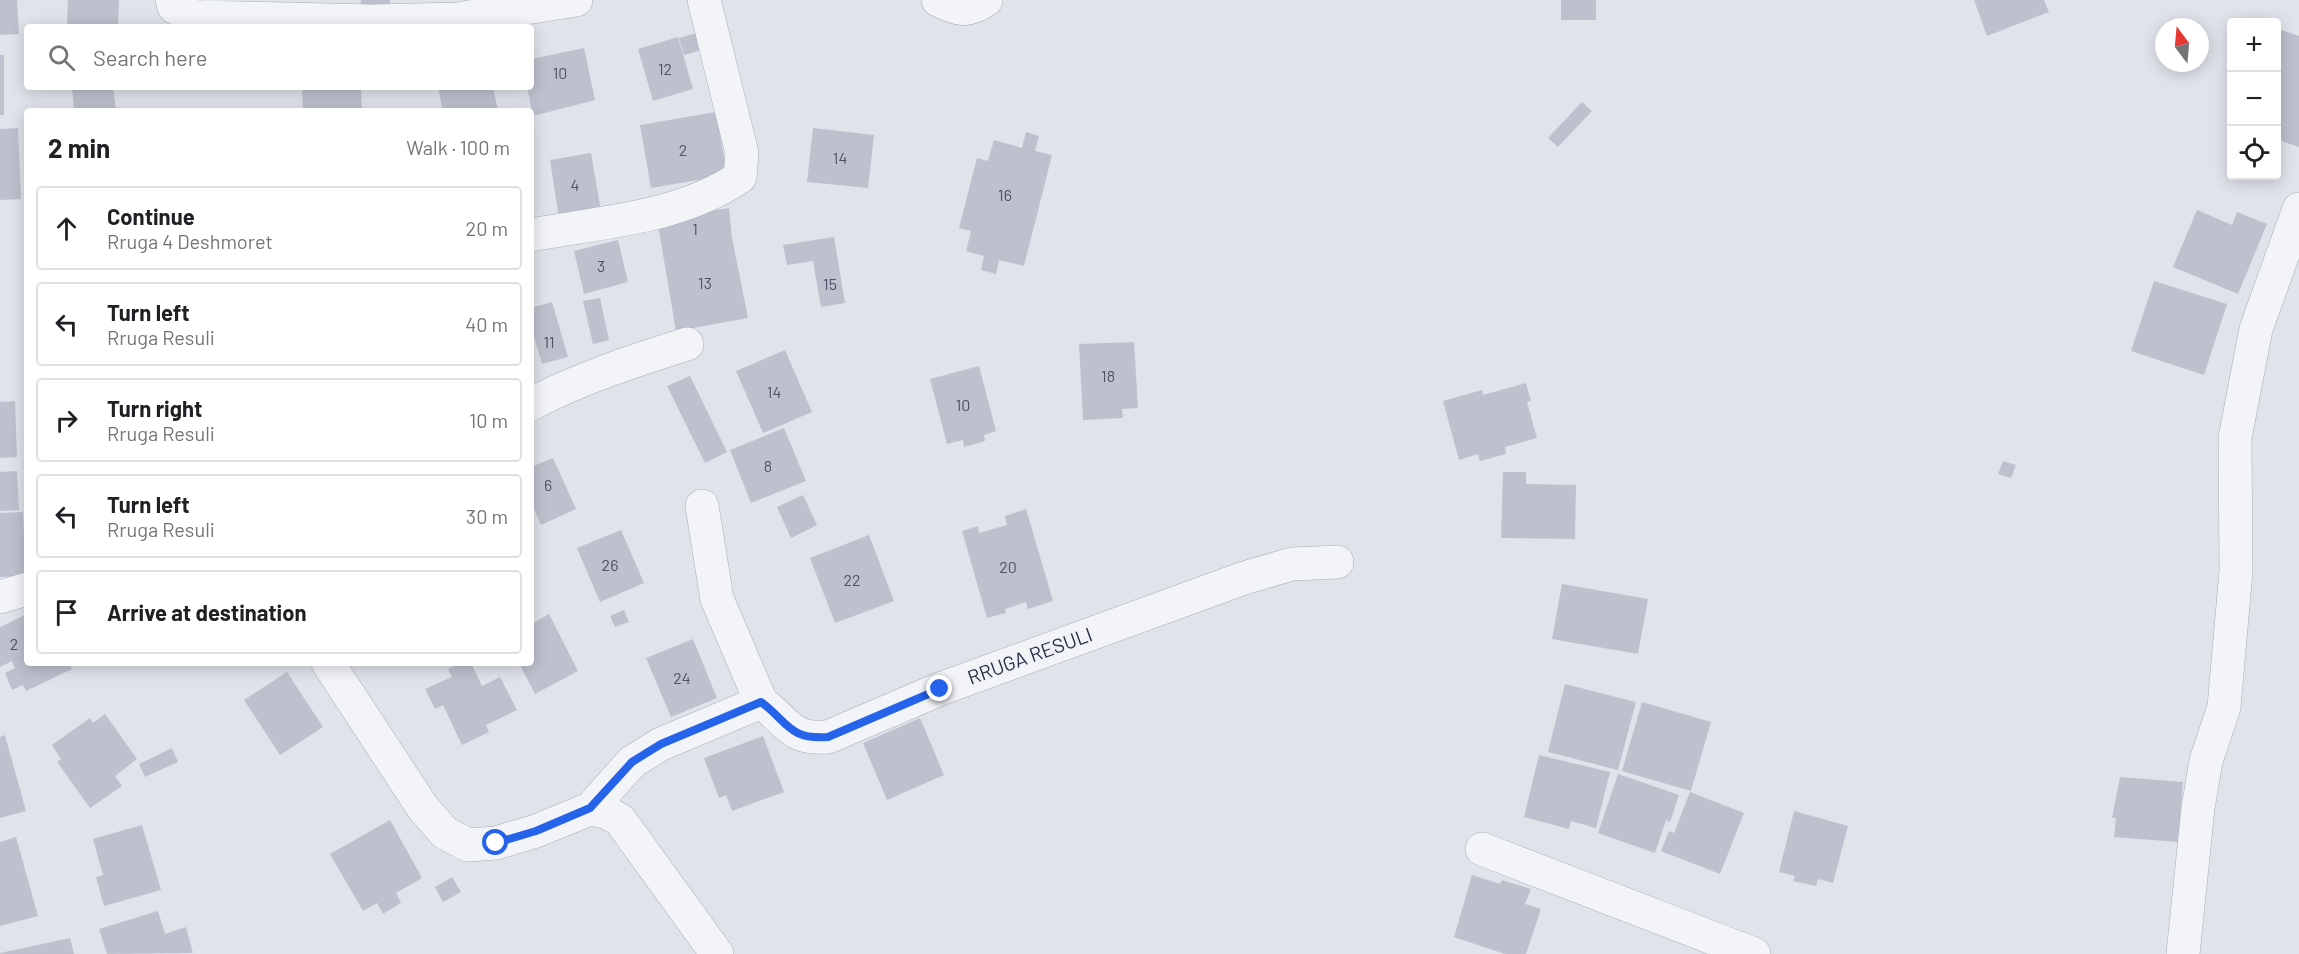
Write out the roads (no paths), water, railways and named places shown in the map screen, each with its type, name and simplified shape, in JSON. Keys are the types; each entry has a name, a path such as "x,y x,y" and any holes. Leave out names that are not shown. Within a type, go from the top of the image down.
{"street":[{"path":"172,0 174,7 196,16 372,21 457,19 576,0"},
{"path":"534,234 649,213 696,201 722,189 740,177 742,153 704,0"},
{"path":"938,0 956,9 973,9 986,0"},
{"path":"2183,954 2198,808 2206,762 2224,707 2236,571 2235,438 2256,329 2299,209"},
{"path":"534,402 561,388 623,364 687,344"},
{"path":"330,666 423,808 445,833 468,845 496,843 536,831 590,808 632,762 661,744 761,702 717,599 702,506"},
{"name":"RRUGA RESULI","path":"761,702 777,714 793,733 810,739 828,737 940,689 1244,578 1292,564 1337,562"},
{"path":"0,597 24,590"},
{"path":"590,808 606,812 620,820 717,954"},
{"path":"1482,849 1754,954"}]}
